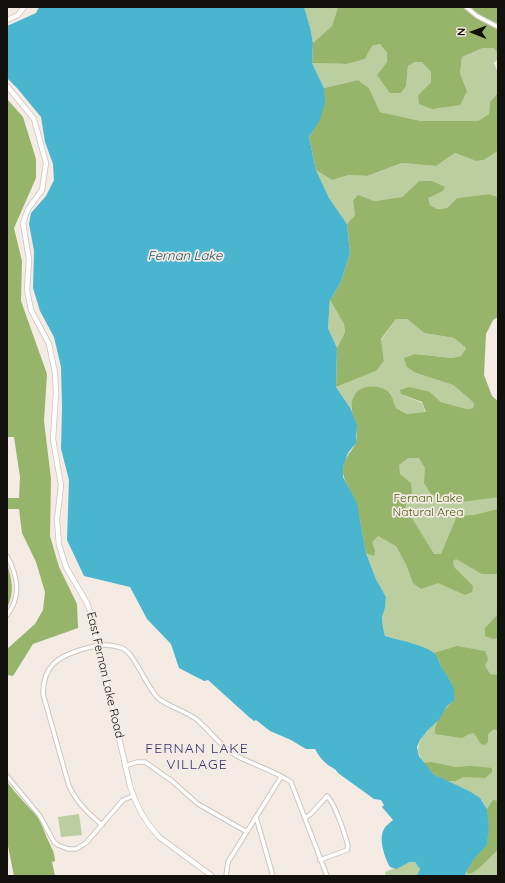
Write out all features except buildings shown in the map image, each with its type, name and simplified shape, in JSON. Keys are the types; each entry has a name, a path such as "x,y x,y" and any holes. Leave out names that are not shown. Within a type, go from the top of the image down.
{"street":[{"path":"7,20 18,15 24,7"},
{"path":"466,7 477,16 498,27"},
{"name":"East Fernan Lake Road","path":"7,86 34,119 46,163 42,190 26,212 23,223 29,259 26,290 31,310 49,344 55,373 56,393 53,439 60,485 57,520 59,545 66,567 90,608 125,766 138,809 151,829 159,837 212,876"},
{"path":"7,556 14,574 17,588 16,600 7,615"},
{"path":"102,825 81,806 69,786 43,694 43,683 45,676 57,660 68,654 98,645 126,650 159,698 196,719 232,753 291,782 327,876"},
{"path":"125,766 137,762 144,762 172,781 198,804 247,832"},
{"path":"7,776 40,816 54,842 63,848 70,850 80,847 88,841 123,800 133,796"},
{"path":"226,876 228,862 282,777"},
{"path":"305,818 311,814 327,796 333,804 345,836 348,846 346,850 320,860"},
{"path":"256,817 273,876"}],"green space":[{"path":"304,7 338,7 332,26 313,43 310,27"},
{"path":"338,7 498,7 498,54 494,48 483,48 462,57 460,73 467,91 460,105 432,109 419,104 418,95 431,82 431,72 422,62 415,62 408,66 406,86 401,93 390,93 377,75 387,62 387,53 380,44 372,46 365,59 347,64 312,63 313,43 332,26"},
{"path":"380,44 387,53 387,63 377,75 406,86 408,66 415,62 423,62 431,72 431,82 418,95 467,91 460,73 462,57 483,48 494,48 498,54 498,59 494,63 498,73 498,95 496,95 490,102 489,114 478,121 421,121 380,112 369,88 358,80 324,88 312,63 347,64 365,59 372,46"},
{"path":"358,80 369,88 380,112 421,121 478,121 489,114 490,102 496,95 498,95 498,151 484,160 476,161 455,153 436,166 402,163 367,176 349,175 332,180 316,170 309,137 323,108 324,88"},
{"path":"7,99 23,117 36,159 36,178 14,228 22,261 21,301 47,374 44,421 51,479 50,536 59,567 77,604 78,628 33,644 13,676 7,675 7,649 35,624 43,610 45,592 36,562 22,533 19,509 7,509 7,498 19,498 20,477 14,437 7,437"},
{"path":"498,151 498,197 489,194 457,198 447,208 437,209 430,205 427,197 443,191 419,181 402,197 374,201 353,201 355,215 347,224 329,198 316,170 332,180 349,175 367,176 402,163 436,166 455,153 476,161 484,160"},
{"path":"419,181 432,181 445,187 443,191 428,198 430,205 437,209 447,208 457,198 489,194 498,197 498,317 493,320 486,334 484,375 492,396 498,401 498,497 455,503 431,494 424,483 425,468 419,458 408,458 399,465 400,474 411,483 412,493 405,507 434,554 441,554 457,516 474,515 498,509 498,574 482,574 456,559 453,561 454,567 473,586 472,592 465,595 438,583 421,589 413,583 406,564 396,546 378,536 372,542 375,551 374,556 366,553 358,513 343,474 345,460 356,441 357,435 357,429 352,413 352,402 354,396 361,389 370,386 385,389 390,393 396,408 407,414 426,412 422,402 401,394 400,390 409,387 430,392 441,402 467,409 473,408 474,403 453,385 416,373 407,367 404,358 415,354 452,358 461,356 466,348 454,338 424,333 407,319 396,319 381,339 384,361 376,371 336,387 337,348 345,332 344,324 330,300 340,284 350,254 347,224 355,215 353,201 358,195 374,201 402,197"},
{"path":"330,300 344,324 345,332 337,348 328,328"},
{"path":"396,319 407,319 424,333 454,338 466,348 461,356 452,358 415,354 416,373 453,385 474,403 473,408 467,409 441,402 430,392 401,394 422,403 426,413 407,414 396,408 390,392 354,395 351,409 336,387 376,371 384,361 381,340"},
{"name":"Fernan Lake Natural Area","path":"498,433 498,876 465,876 487,809 475,794 446,781 430,770 419,754 419,743 425,733 439,720 413,644 385,636 382,617 386,597 376,579 366,553 348,453"},
{"path":"7,564 12,591 7,608"},
{"path":"498,614 498,638 493,639 485,636 485,628"},
{"path":"457,646 485,651 488,659 485,666 490,674 498,675 498,731 494,729 488,734 488,742 485,745 481,744 474,733 462,738 435,734 438,720 447,707 454,701 452,683 442,669 439,660 434,653"},
{"path":"431,762 455,767 471,766 492,768 492,772 485,778 464,777 455,781 447,781 433,774 423,763"},
{"path":"7,782 40,821 53,852 55,861 52,862 55,876 14,876 7,841"},
{"path":"493,800 498,801 498,850 480,867 469,874 466,872 474,859 487,845 489,827 487,809"},
{"path":"79,814 82,835 61,837 58,817"},
{"path":"413,861 417,863 420,869 417,876 386,876 385,872"}],"water":[{"name":"Fernan Lake","path":"39,7 304,7 313,43 312,63 324,88 325,102 320,120 309,137 316,170 329,198 347,224 350,254 340,284 330,300 328,328 337,348 336,387 351,409 357,426 356,443 348,453 343,467 343,477 357,503 366,553 376,579 386,597 382,617 385,636 419,645 435,654 454,688 454,701 447,706 439,720 427,731 417,747 419,756 433,774 471,792 480,798 487,809 489,827 487,845 474,859 465,876 417,876 420,869 415,862 410,862 396,869 390,867 384,854 382,833 387,825 393,820 382,807 384,805 381,800 374,799 338,773 324,761 315,749 306,749 291,740 270,731 256,720 254,721 249,717 208,680 204,681 179,668 171,644 147,619 130,587 84,576 67,540 69,480 61,449 61,367 54,337 40,311 33,288 34,251 29,224 31,213 46,196 54,180 53,164 45,142 41,117 7,78 7,26 36,13"}],"district":[{"name":"FERNAN LAKE VILLAGE","path":"197,758"}]}
